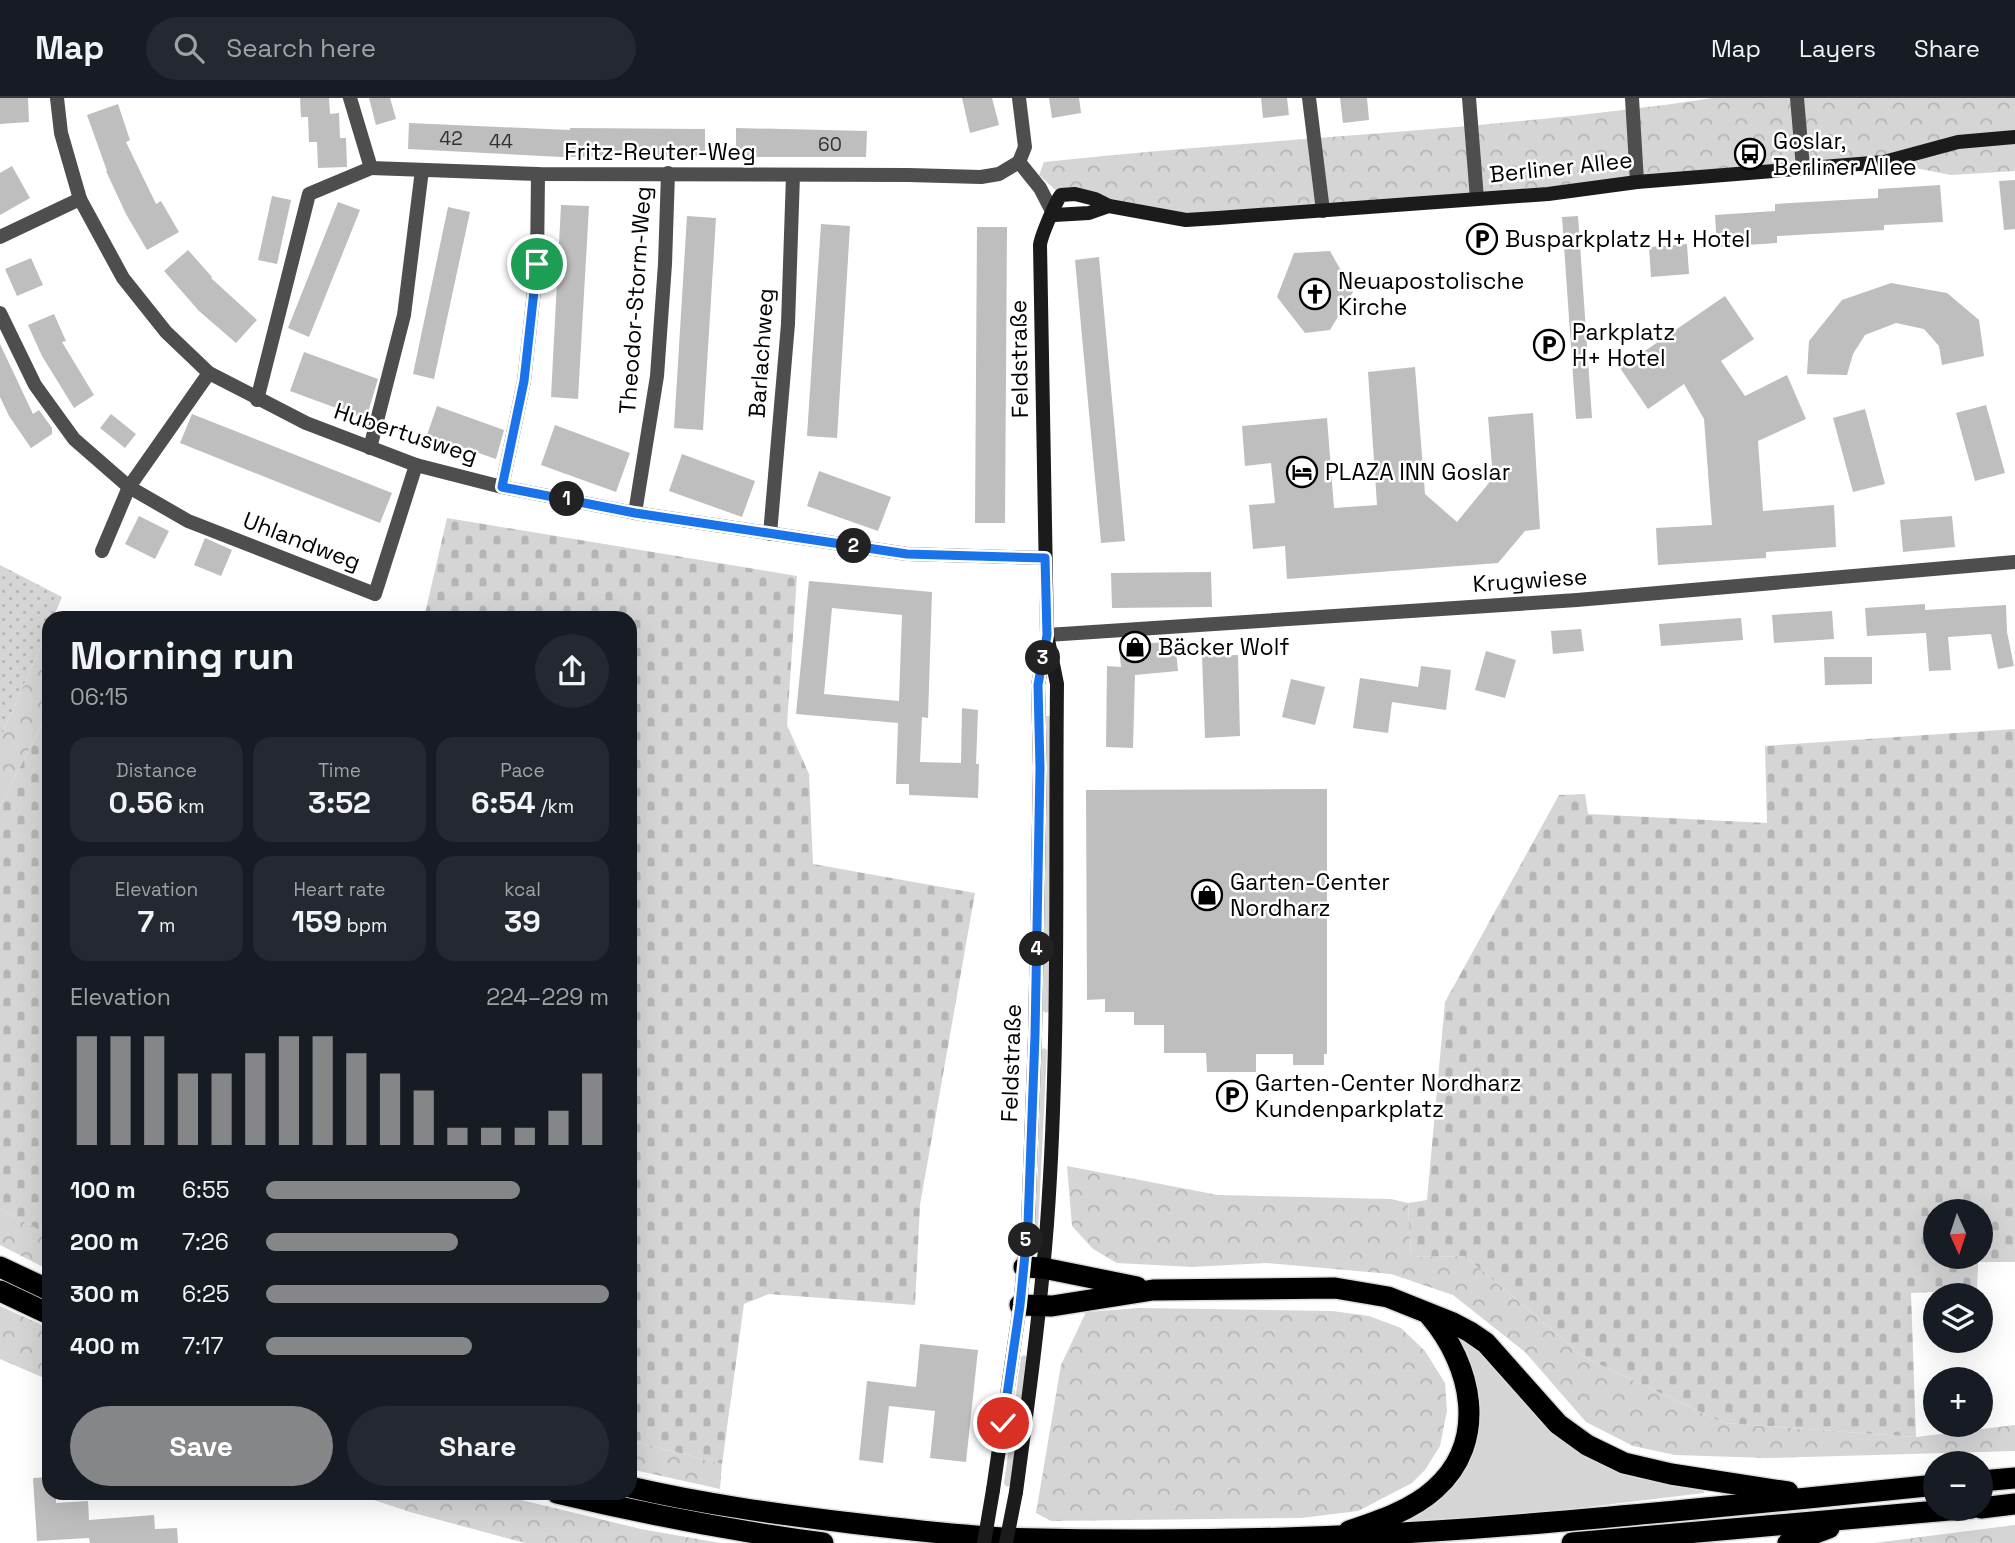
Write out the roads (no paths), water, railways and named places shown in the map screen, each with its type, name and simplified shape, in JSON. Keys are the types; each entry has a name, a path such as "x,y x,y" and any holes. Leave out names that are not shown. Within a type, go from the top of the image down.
{"highway":[{"path":"0,1267 42,1287"},
{"path":"1033,1267 1153,1290"},
{"path":"1030,1305 1052,1306 1153,1290 1335,1288 1388,1297 1470,1332 1486,1343 1558,1424 1587,1445 1624,1463 1671,1474 1821,1497"},
{"path":"0,1291 42,1311"},
{"path":"1326,1539 1399,1512 1421,1500 1445,1479 1462,1452 1469,1424 1467,1384 1453,1348 1429,1314"},
{"path":"1993,1480 2015,1478"},
{"path":"637,1488 798,1517 999,1538 1112,1542 1326,1539 1577,1520 1923,1486"},
{"path":"587,1500 755,1534 822,1543"},
{"path":"1993,1507 2015,1504"},
{"path":"1572,1543 1923,1513"},
{"path":"1788,1543 1852,1520"}],"street":[{"name":"Hubertusweg","path":"57,98 61,133 80,199 123,278 166,332 209,373 306,423 416,465 502,487 635,513 907,554 1045,558"},
{"path":"257,400 309,194 371,168 350,98"},
{"path":"1019,98 1025,140 1019,162 1040,188 1054,215"},
{"path":"1309,98 1323,211"},
{"path":"1469,98 1477,199"},
{"path":"1632,98 1637,182"},
{"path":"1797,98 1803,169"},
{"name":"Berliner Allee","path":"1054,215 1089,213 1110,206 1186,220 1548,194 1637,182 1884,162 1958,142 2015,137"},
{"name":"Fritz-Reuter-Weg","path":"371,168 538,174 981,177 999,174 1019,162"},
{"path":"370,447 404,314 422,170"},
{"name":"Theodor-Storm-Weg","path":"635,513 657,376 666,264 668,173"},
{"path":"502,487 524,381 537,264 538,174"},
{"name":"Barlachweg","path":"770,534 788,324 793,175"},
{"path":"0,237 80,199"},
{"name":"Feldstraße","path":"1033,1267 1047,1223 1054,1026 1057,684 1047,635 1040,245 1042,232 1054,215"},
{"name":"Uhlandweg","path":"0,313 35,384 74,439 129,487 188,521 376,594 416,465"},
{"path":"102,551 129,487 209,373"},
{"name":"Krugwiese","path":"1047,635 1577,600 2015,562"},
{"name":"Feldstraße","path":"984,1543 1030,1305 1033,1267 1028,1194 1035,1035 1040,768 1038,685 1047,635"},
{"name":"Feldstraße","path":"1006,1543 1016,1492 1034,1356 1030,1305"}],"place":[{"name":"Goslar, Berliner Allee","path":"1750,154"},
{"name":"Busparkplatz H+ Hotel","path":"1482,239"},
{"name":"Neuapostolische Kirche","path":"1315,294"},
{"name":"Parkplatz H+ Hotel","path":"1549,345"},
{"name":"PLAZA INN Goslar","path":"1302,472"},
{"name":"Bäcker Wolf","path":"1135,647"},
{"name":"Garten-Center Nordharz","path":"1207,895"},
{"name":"Garten-Center Nordharz Kundenparkplatz","path":"1232,1096"}]}
